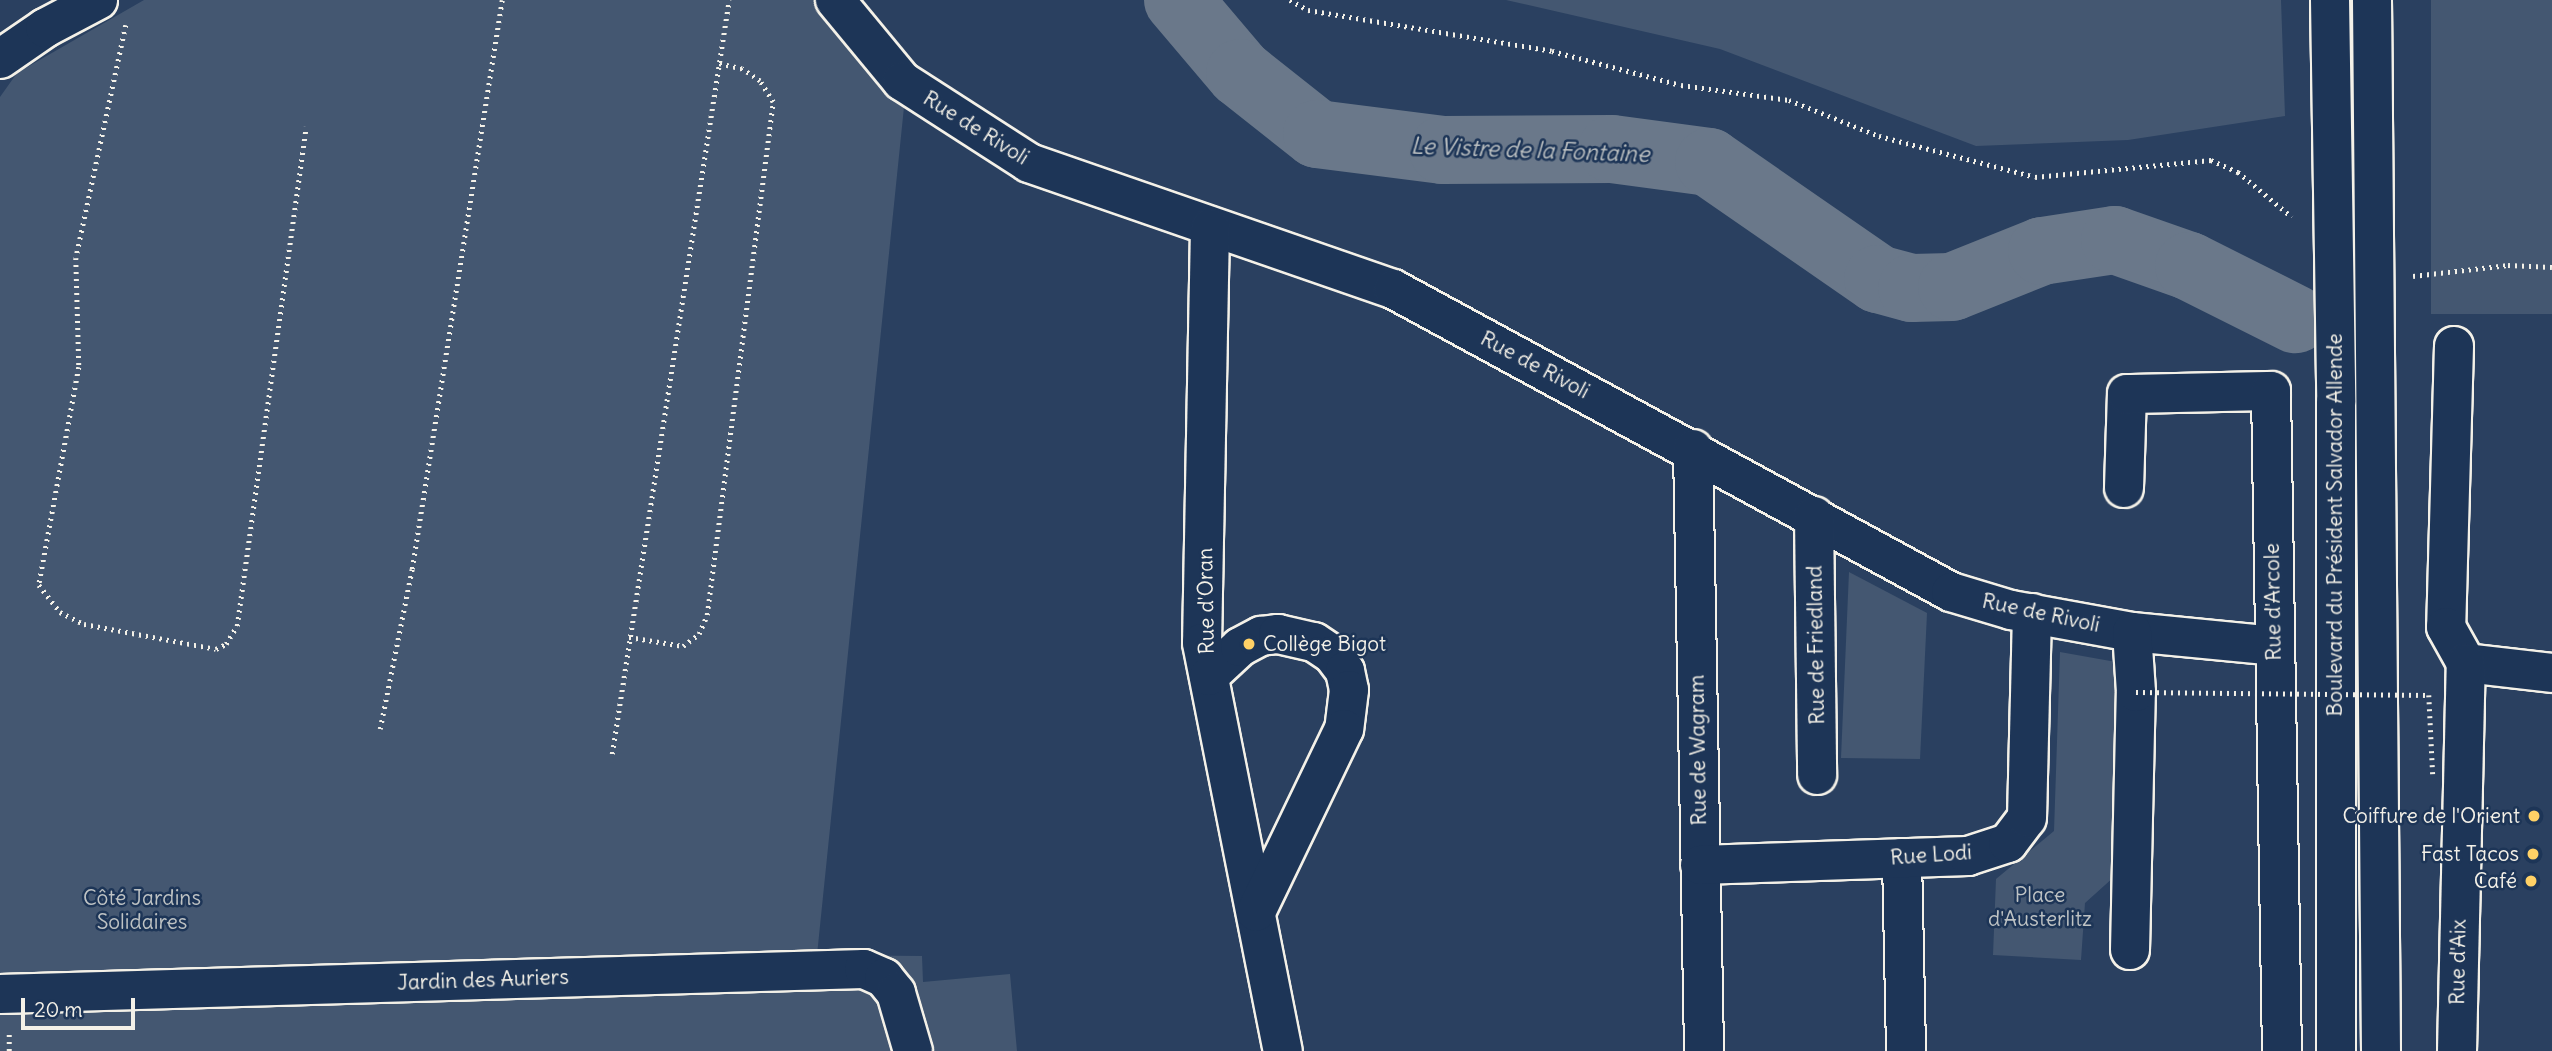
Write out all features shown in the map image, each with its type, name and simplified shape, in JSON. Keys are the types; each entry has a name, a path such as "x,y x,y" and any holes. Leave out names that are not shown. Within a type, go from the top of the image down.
{"street":[{"name":"Rue de Rivoli","path":"835,0 902,81 1029,163 1210,228 1393,289 1693,449 1951,592 2032,613 2132,632 2274,646"},
{"name":"Boulevard du Président Salvador Allende","path":"2330,0 2336,402 2336,1051"},
{"name":"Boulevard du Président Salvador Allende","path":"2372,0 2381,1051"},
{"path":"0,59 45,28 113,6"},
{"name":"Rue d'Oran","path":"1210,228 1202,643 1283,1051"},
{"path":"2454,346 2446,627 2466,663 2552,673"},
{"name":"Rue d'Arcole","path":"2124,488 2127,394 2272,391 2282,1051"},
{"path":"2312,1051 2311,546 2336,402"},
{"name":"Rue de Wagram","path":"1693,449 1704,1051"},
{"name":"Rue de Friedland","path":"1814,516 1817,775"},
{"name":"Rue Lodi","path":"1700,865 1968,856 2007,843 2027,818 2032,613"},
{"path":"2130,950 2136,692 2132,632"},
{"path":"1209,676 1240,648 1261,636 1278,634 1314,642 1333,655 1345,671 1349,690 1344,729 1256,912"},
{"name":"Rue d'Aix","path":"2457,1051 2466,663"},
{"path":"1902,858 1906,1051"},
{"name":"Jardin des Auriers","path":"0,994 864,969 884,978 896,993 913,1051"}],"path":[{"path":"380,729 412,569 502,0"},
{"path":"612,754 717,62 729,0"},
{"path":"1290,0 1308,10 1552,51 1681,85 1789,100 1879,136 2035,177 2211,160 2238,172 2292,217"},
{"path":"113,6 76,258 79,367 39,586 60,612 84,624 216,649 226,644 237,626 306,127"},
{"path":"629,637 684,646 699,634 707,615 773,102 751,75 717,62"},
{"path":"2374,281 2508,265 2552,267"},
{"path":"2136,692 2429,695 2433,777"}],"green space":[{"name":"Côté Jardins Solidaires","path":"144,0 814,0 904,107 817,955 922,956 923,982 1010,974 1017,1051 0,1051 0,97 17,73"},
{"path":"1506,0 2281,0 2285,116 2128,140 1976,146 1720,49"},
{"path":"2431,0 2552,0 2552,314 2431,314"},
{"path":"1849,572 1927,613 1920,759 1841,758"},
{"name":"Place d'Austerlitz","path":"2060,652 2116,662 2115,876 2085,903 2081,960 1993,955 1996,879 2054,831"}],"waterway":[{"name":"Le Vistre de la Fontaine","path":"1178,0 1240,73 1317,134 1443,150 1612,149 1709,162 1878,279 1912,288 1952,287 2042,251 2115,240 2189,266 2295,319"}],"place":[{"name":"Collège Bigot","path":"1249,644"},
{"name":"Coiffure de l'Orient","path":"2534,816"},
{"name":"Fast Tacos","path":"2533,854"},
{"name":"Café","path":"2531,881"}]}
